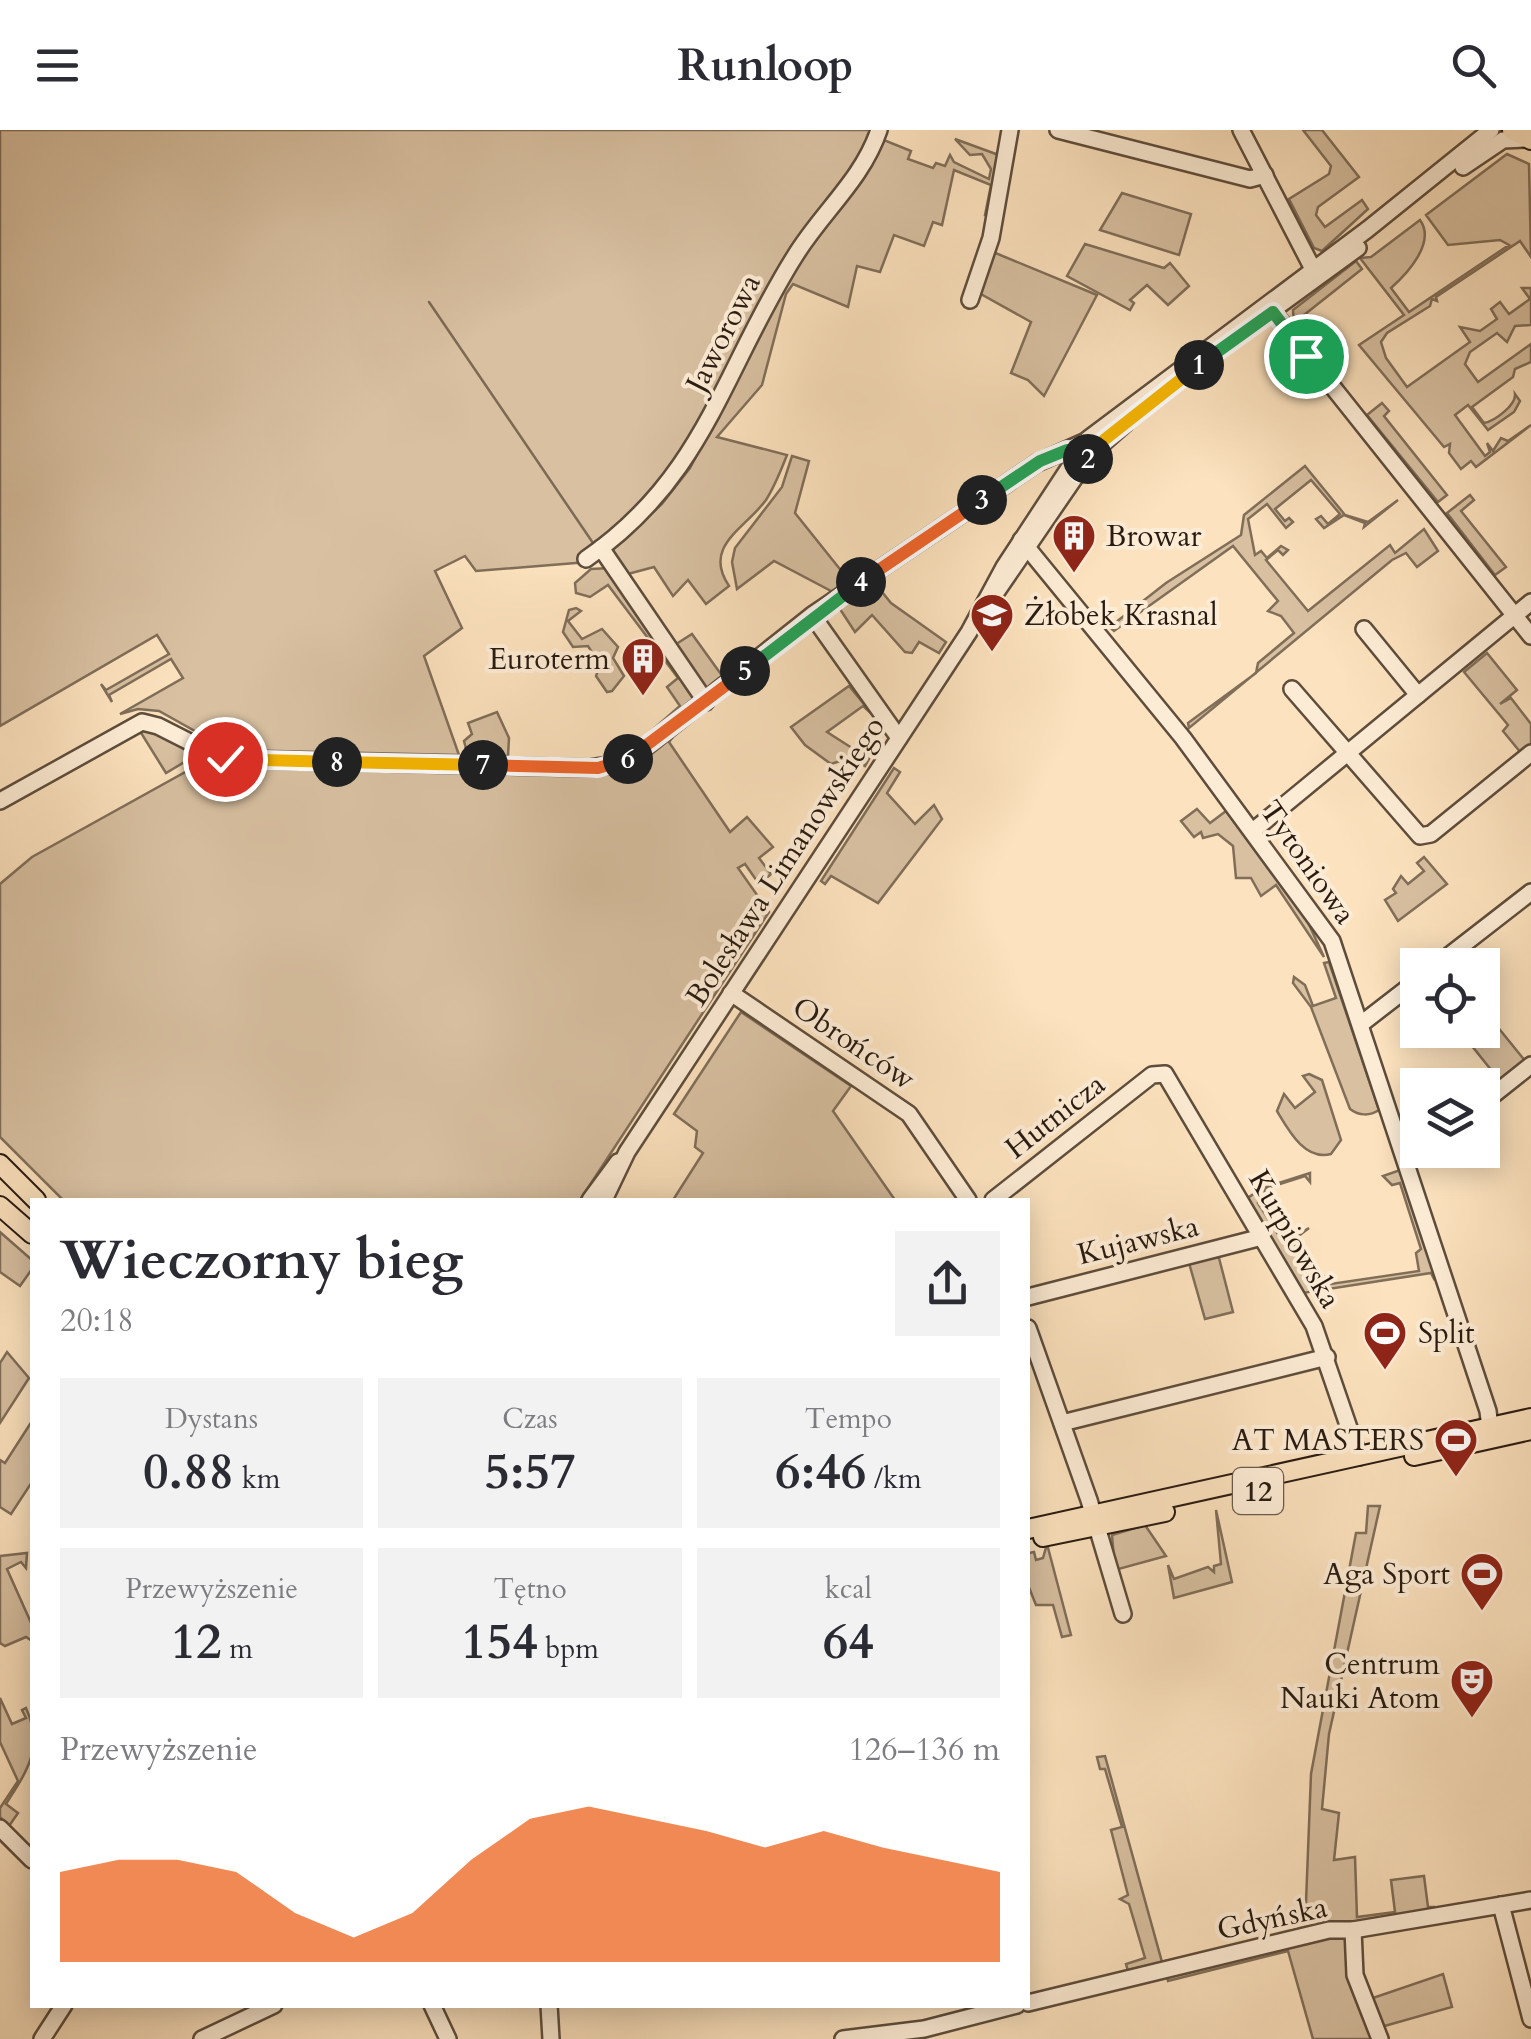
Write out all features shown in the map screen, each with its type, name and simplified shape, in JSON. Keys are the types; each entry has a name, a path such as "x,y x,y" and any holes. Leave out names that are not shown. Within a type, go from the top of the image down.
{"main road":[{"path":"0,1164 34,1198"},
{"path":"0,1206 30,1232"},
{"name":"12","path":"1030,1539 1096,1520 1531,1418"},
{"name":"12","path":"1030,1529 1096,1520 1531,1430"}],"street":[{"name":"Jaworowa","path":"586,558 656,501 688,458 793,258 857,176 879,130"},
{"path":"970,300 991,238 1010,130"},
{"path":"1058,130 1250,178 1264,175"},
{"path":"1241,130 1313,268"},
{"name":"Bolesława Limanowskiego","path":"1025,544 1072,452 1491,130"},
{"name":"Bolesława Limanowskiego","path":"592,1198 628,1152 1025,544 1104,440 1466,164 1503,140 1525,139"},
{"path":"1273,312 1531,636"},
{"path":"0,801 142,722 225,759 598,768 635,755 798,630 819,620 1037,463 1072,452 1079,473"},
{"name":"Tytoniowa","path":"1025,544 1254,830 1326,931 1400,1125"},
{"path":"601,548 706,702"},
{"path":"1254,830 1531,602"},
{"path":"819,620 900,738"},
{"path":"1364,629 1418,695"},
{"path":"1292,689 1420,836 1431,834 1531,753"},
{"path":"1459,948 1531,892"},
{"name":"Obrońców","path":"732,994 903,1109 967,1198"},
{"path":"1360,1024 1400,994"},
{"path":"1500,1089 1531,1064"},
{"name":"Hutnicza","path":"996,1198 1152,1075"},
{"name":"Kurpiowska","path":"1152,1075 1168,1076 1262,1237 1327,1357 1359,1457"},
{"name":"Bolesława Limanowskiego","path":"605,1198 628,1152"},
{"name":"Tytoniowa","path":"1415,1168 1490,1425"},
{"name":"Kujawska","path":"1030,1296 1262,1237"},
{"path":"1030,1334 1096,1520 1124,1614"},
{"path":"1062,1422 1327,1357"},
{"path":"1479,1441 1490,1425"},
{"path":"0,1828 30,1858"},
{"name":"Gdyńska","path":"1030,2002 1329,1930 1353,1930 1531,1900"},
{"path":"1501,1905 1531,2020"},
{"path":"1353,1930 1355,1974 1380,2039"},
{"path":"42,2039 62,2008"},
{"path":"202,2039 268,2008"},
{"path":"433,2008 447,2039"},
{"path":"549,2008 551,2039"},
{"path":"843,2039 924,2029 1005,2008"}],"shaded area":[{"path":"0,130 875,130 681,462 588,562 476,571 465,556 435,571 462,628 424,656 459,755 229,750 159,711 138,709 120,714 183,678 171,659 109,695 112,702 101,684 106,690 169,654 157,635 0,726"},
{"path":"1303,130 1322,130 1359,177 1318,207 1316,215 1325,227 1362,200 1368,209 1322,251 1314,248 1289,199 1329,174 1331,166"},
{"path":"955,139 996,154 1002,150 989,216 985,215 991,185 954,170 942,225 933,222 924,246 894,235 880,272 857,266 848,307 793,284 786,294 762,385 717,437 787,455 766,500 723,549 720,560 729,586 706,604 688,580 673,596 654,567 624,575 611,556 613,549 662,504 690,468 795,267 861,182 884,140 911,151 908,159 933,168 936,163 945,166 950,155 954,162 989,179 991,169 982,154 970,155"},
{"path":"1507,154 1529,164 1531,257 1520,241 1436,297 1437,301 1432,299 1430,306 1387,333 1381,342 1386,358 1407,387 1470,342 1460,327 1480,331 1497,319 1491,309 1500,302 1509,314 1530,299 1522,288 1531,288 1531,325 1515,326 1507,342 1497,333 1470,352 1465,364 1478,382 1531,344 1531,362 1515,369 1513,377 1472,407 1484,423 1489,422 1509,407 1515,394 1520,401 1514,412 1488,430 1468,405 1455,415 1485,456 1490,452 1487,443 1493,451 1501,438 1508,441 1531,425 1476,467 1471,461 1461,469 1449,453 1450,444 1444,447 1359,345 1404,315 1360,258 1371,257 1420,220 1425,238 1418,257 1391,288 1409,312 1509,245 1500,240 1448,245 1426,215"},
{"path":"1122,193 1191,214 1179,255 1100,230"},
{"path":"1085,244 1164,268 1170,263 1189,286 1168,305 1147,285 1130,300 1134,303 1130,310 1067,276"},
{"path":"993,252 1097,295 1044,396 1028,380 1011,373 1031,322 979,293"},
{"path":"1356,261 1362,269 1304,315 1315,330 1302,337 1294,325 1293,310"},
{"path":"1382,403 1389,411 1384,416 1447,495 1438,502 1367,415"},
{"path":"792,456 809,461 795,513 851,583 820,602 831,591 774,561 737,589 732,562 735,548 782,487"},
{"path":"1305,466 1345,515 1368,522 1398,500 1364,527 1365,523 1344,515 1324,528 1316,519 1321,516 1328,524 1340,514 1311,480 1275,509 1285,521 1289,518 1293,522 1286,528 1267,504 1248,519 1255,555 1261,551 1267,558 1281,546 1288,550 1283,555 1278,550 1266,560 1308,611 1390,545 1395,553 1424,529 1438,551 1417,567 1406,553 1392,560 1256,672 1258,663 1294,633 1281,616 1268,611 1278,601 1233,546 1114,631 1103,621 1110,613 1111,626 1166,583 1241,535 1244,515"},
{"path":"1470,495 1474,500 1461,511 1506,567 1495,575 1447,513"},
{"path":"610,568 698,696 650,732 680,706 667,687 678,678 608,585 590,597 576,593 575,583 591,569"},
{"path":"874,582 891,603 946,642 939,653 919,642 912,653 905,652 872,615 855,632 838,606"},
{"path":"569,610 581,611 568,621 582,639 602,629 618,647 613,658 624,676 612,691 607,692 596,676 600,665 588,646 573,647 563,632"},
{"path":"692,634 723,677 704,691 673,646"},
{"path":"1487,653 1517,690 1500,704 1511,698 1531,724 1531,744 1521,753 1503,731 1508,725 1464,672"},
{"path":"1251,677 1189,728 1188,723"},
{"path":"849,686 873,715 863,706 827,732 869,759 865,766 849,758 831,764 805,745 791,727"},
{"path":"497,712 509,738 508,756 468,756 464,741 472,734 468,723"},
{"path":"682,726 669,742 730,832 747,817 773,847 759,858 771,874 759,884 745,864 738,868 769,912 581,1198 61,1198 0,1137 0,884 32,857 196,766 203,757 218,764 595,773"},
{"path":"138,728 146,728 198,754 166,773"},
{"path":"894,768 900,772 887,793 915,824 934,805 942,819 878,903 831,876 825,884 821,881"},
{"path":"1197,809 1210,823 1226,811 1306,918 1324,957 1276,885 1261,896 1251,878 1236,878 1233,846 1218,834 1203,838 1201,832 1194,837 1181,821"},
{"path":"1424,857 1447,884 1398,921 1385,900 1396,893 1393,889 1401,876 1408,884 1424,871 1417,863"},
{"path":"1329,962 1379,1110 1372,1113 1350,1109 1311,1007 1293,983 1294,977 1305,985 1313,1006 1336,998 1324,963"},
{"path":"741,1012 851,1086 833,1111 894,1198 674,1198 703,1153 695,1147 697,1131 674,1114"},
{"path":"1500,1030 1526,1062 1500,1081 1500,1068 1490,1068 1474,1048 1500,1048"},
{"path":"1309,1074 1322,1080 1341,1140 1331,1154 1306,1149 1277,1111 1284,1094 1295,1108 1315,1092 1303,1076"},
{"path":"1400,1170 1437,1277 1434,1279 1431,1273 1303,1293 1246,1199 1263,1188 1310,1173 1310,1182 1305,1176 1264,1189 1266,1197 1258,1203 1278,1234 1285,1232 1290,1239 1309,1228 1292,1241 1316,1281 1327,1276 1331,1284 1419,1271 1416,1253 1421,1249 1400,1183 1392,1185 1383,1176"},
{"path":"0,1232 30,1258 30,1272 20,1286 0,1272"},
{"path":"1219,1258 1233,1312 1205,1319 1189,1263"},
{"path":"7,1352 29,1378 0,1423 0,1363"},
{"path":"30,1424 30,1485 11,1514 0,1507 0,1460 5,1463"},
{"path":"1368,1506 1380,1506 1329,1734 1322,1809 1339,1813 1334,1860 1355,1857 1357,1917 1395,1912 1391,1880 1424,1876 1428,1907 1435,1911 1239,1948 1238,1944 1305,1928 1311,1774 1356,1533 1366,1533"},
{"path":"1216,1510 1232,1582 1174,1598 1168,1565 1174,1579 1208,1567 1214,1572 1214,1566 1221,1564"},
{"path":"1145,1525 1166,1556 1115,1570 1112,1535"},
{"path":"1047,1544 1071,1635 1062,1637 1053,1605 1036,1605 1030,1590 1030,1553 1034,1552 1036,1560 1043,1558"},
{"path":"27,1553 26,1568 21,1562 7,1569 30,1621 30,1640 26,1637 5,1646 0,1643 0,1556"},
{"path":"0,1698 12,1724 26,1718 22,1710 26,1708 30,1719 30,1761 6,1804 18,1813 9,1826 0,1817 0,1808 18,1781 0,1742"},
{"path":"1105,1756 1162,1962 1222,1948 1222,1952 1128,1971 1126,1964 1145,1958 1129,1904 1120,1899 1128,1895 1111,1830 1122,1827 1105,1769 1100,1769 1097,1757"},
{"path":"1335,1933 1349,1938 1376,2039 1313,2039 1288,1951 1168,1981 1167,1976"},
{"path":"1443,1974 1452,2007 1381,2027 1367,2000"}],"waterway":[{"path":"429,302 593,543"}],"place":[{"name":"Browar","path":"1074,574"},
{"name":"Żłobek Krasnal","path":"992,653"},
{"name":"Euroterm","path":"643,697"},
{"name":"Split","path":"1385,1371"},
{"name":"AT MASTERS","path":"1456,1478"},
{"name":"Aga Sport","path":"1482,1612"},
{"name":"Centrum Nauki Atom","path":"1472,1719"}],"route":[{"path":"225,759 590,768 616,764 645,748 798,630 812,615 1037,463 1072,451 1078,456 1079,473 1104,440 1261,319 1273,312 1306,356"}]}
